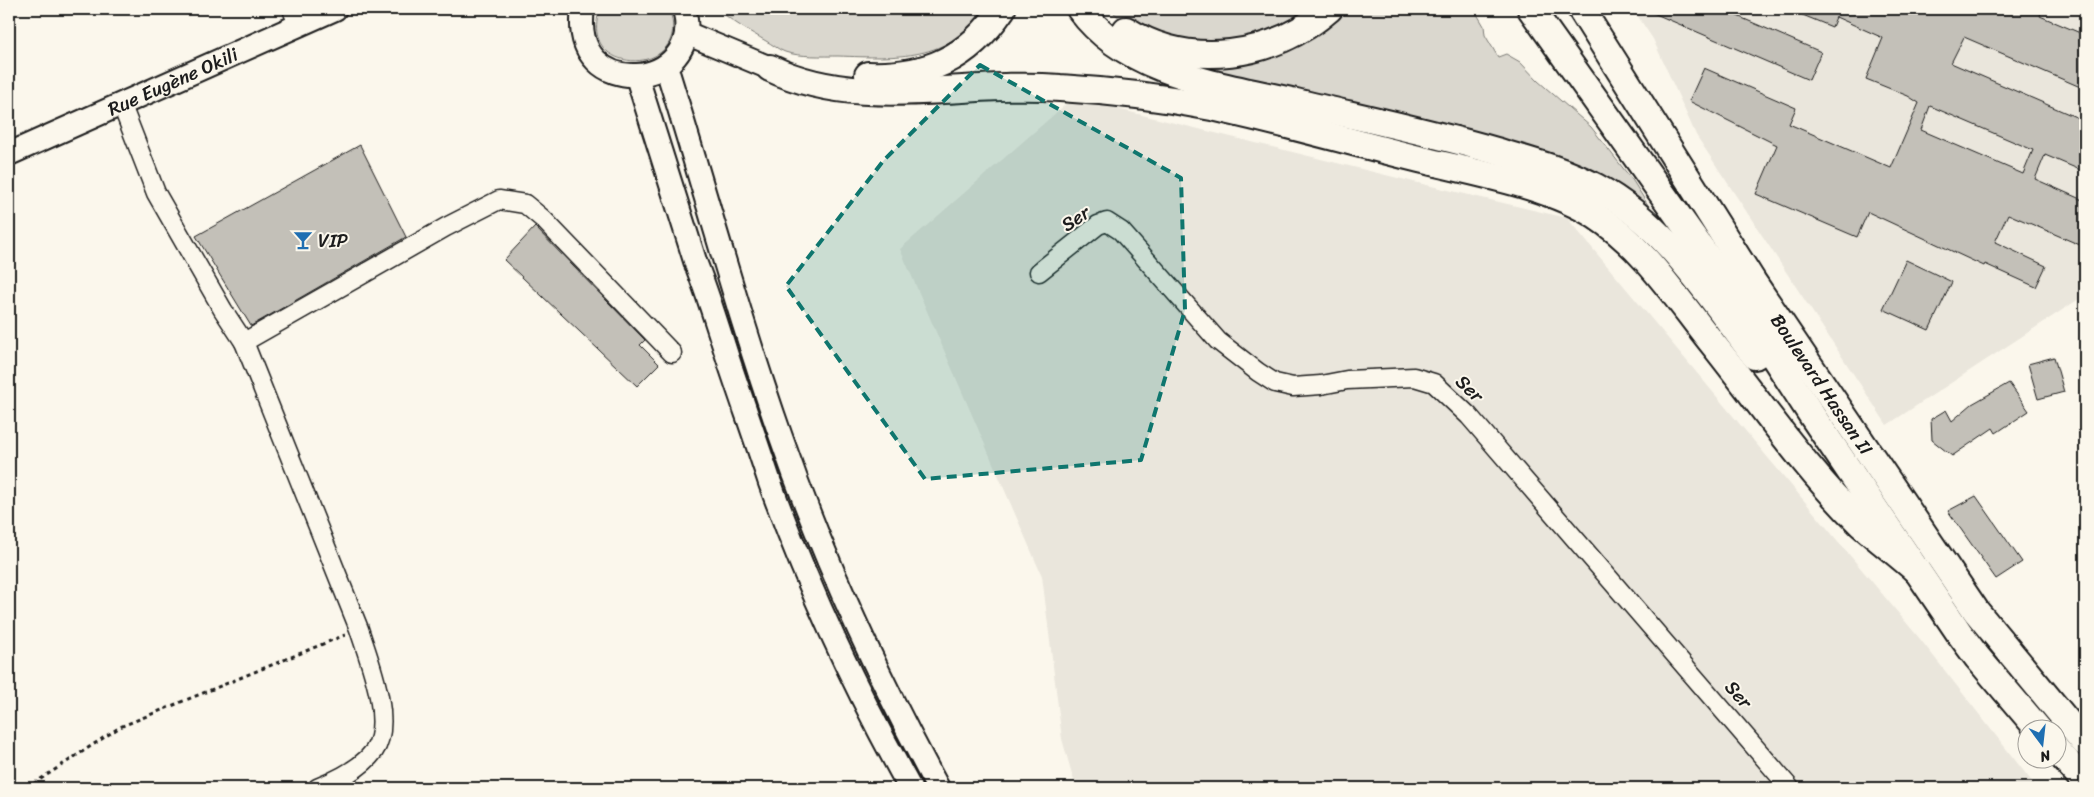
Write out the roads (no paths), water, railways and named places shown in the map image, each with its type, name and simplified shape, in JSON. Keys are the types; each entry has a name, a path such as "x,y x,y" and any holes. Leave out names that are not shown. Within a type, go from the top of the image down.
{"highway":[{"path":"770,68 819,68 853,74 884,75 906,74 926,69 948,61 968,47 984,32 1002,9"},
{"path":"1080,9 1109,39 1123,49 1158,66 1208,81 1464,142 1534,162 1597,188 1631,210 1659,236 1695,278 1784,395 1814,417"},
{"path":"1102,9 1126,30 1157,46 1221,55 1254,49 1284,38 1297,32 1328,9"},
{"name":"Boulevard Hassan II","path":"1531,9 1730,289 1814,417 1977,657 2031,720"},
{"name":"Boulevard Hassan II","path":"1581,9 1753,282 1976,611 2085,743"},
{"path":"770,68 793,79 858,90 926,92 1058,87 1161,99 1212,108 1509,181 1573,203 1597,216 1641,254 1793,446 1831,490 1862,524 1918,571"},
{"path":"2066,760 2085,782"}],"main road":[{"name":"Rue Eugène Okili","path":"9,154 121,103 295,17 335,9"},
{"path":"583,9 580,25 584,42 592,56 604,68 620,75 637,77 652,74 666,66 679,52 686,34 687,18 684,9"},
{"path":"686,34 770,68"},
{"path":"666,66 749,342 792,471 814,529 853,620 938,788"},
{"path":"637,77 696,264 771,485 795,546 840,649 876,724 910,788"}],"street":[{"path":"121,103 156,193 223,310 244,342 359,629 378,694 382,728 374,750 357,768 317,788"},
{"path":"244,342 453,223 499,200 525,204 543,219 672,353"},
{"name":"Ser","path":"1039,272 1092,229 1107,222 1121,231 1218,341 1275,383 1294,387 1321,385 1347,380 1414,377 1434,383 1469,416 1790,788"}],"place":[{"name":"VIP","path":"303,240"}]}
